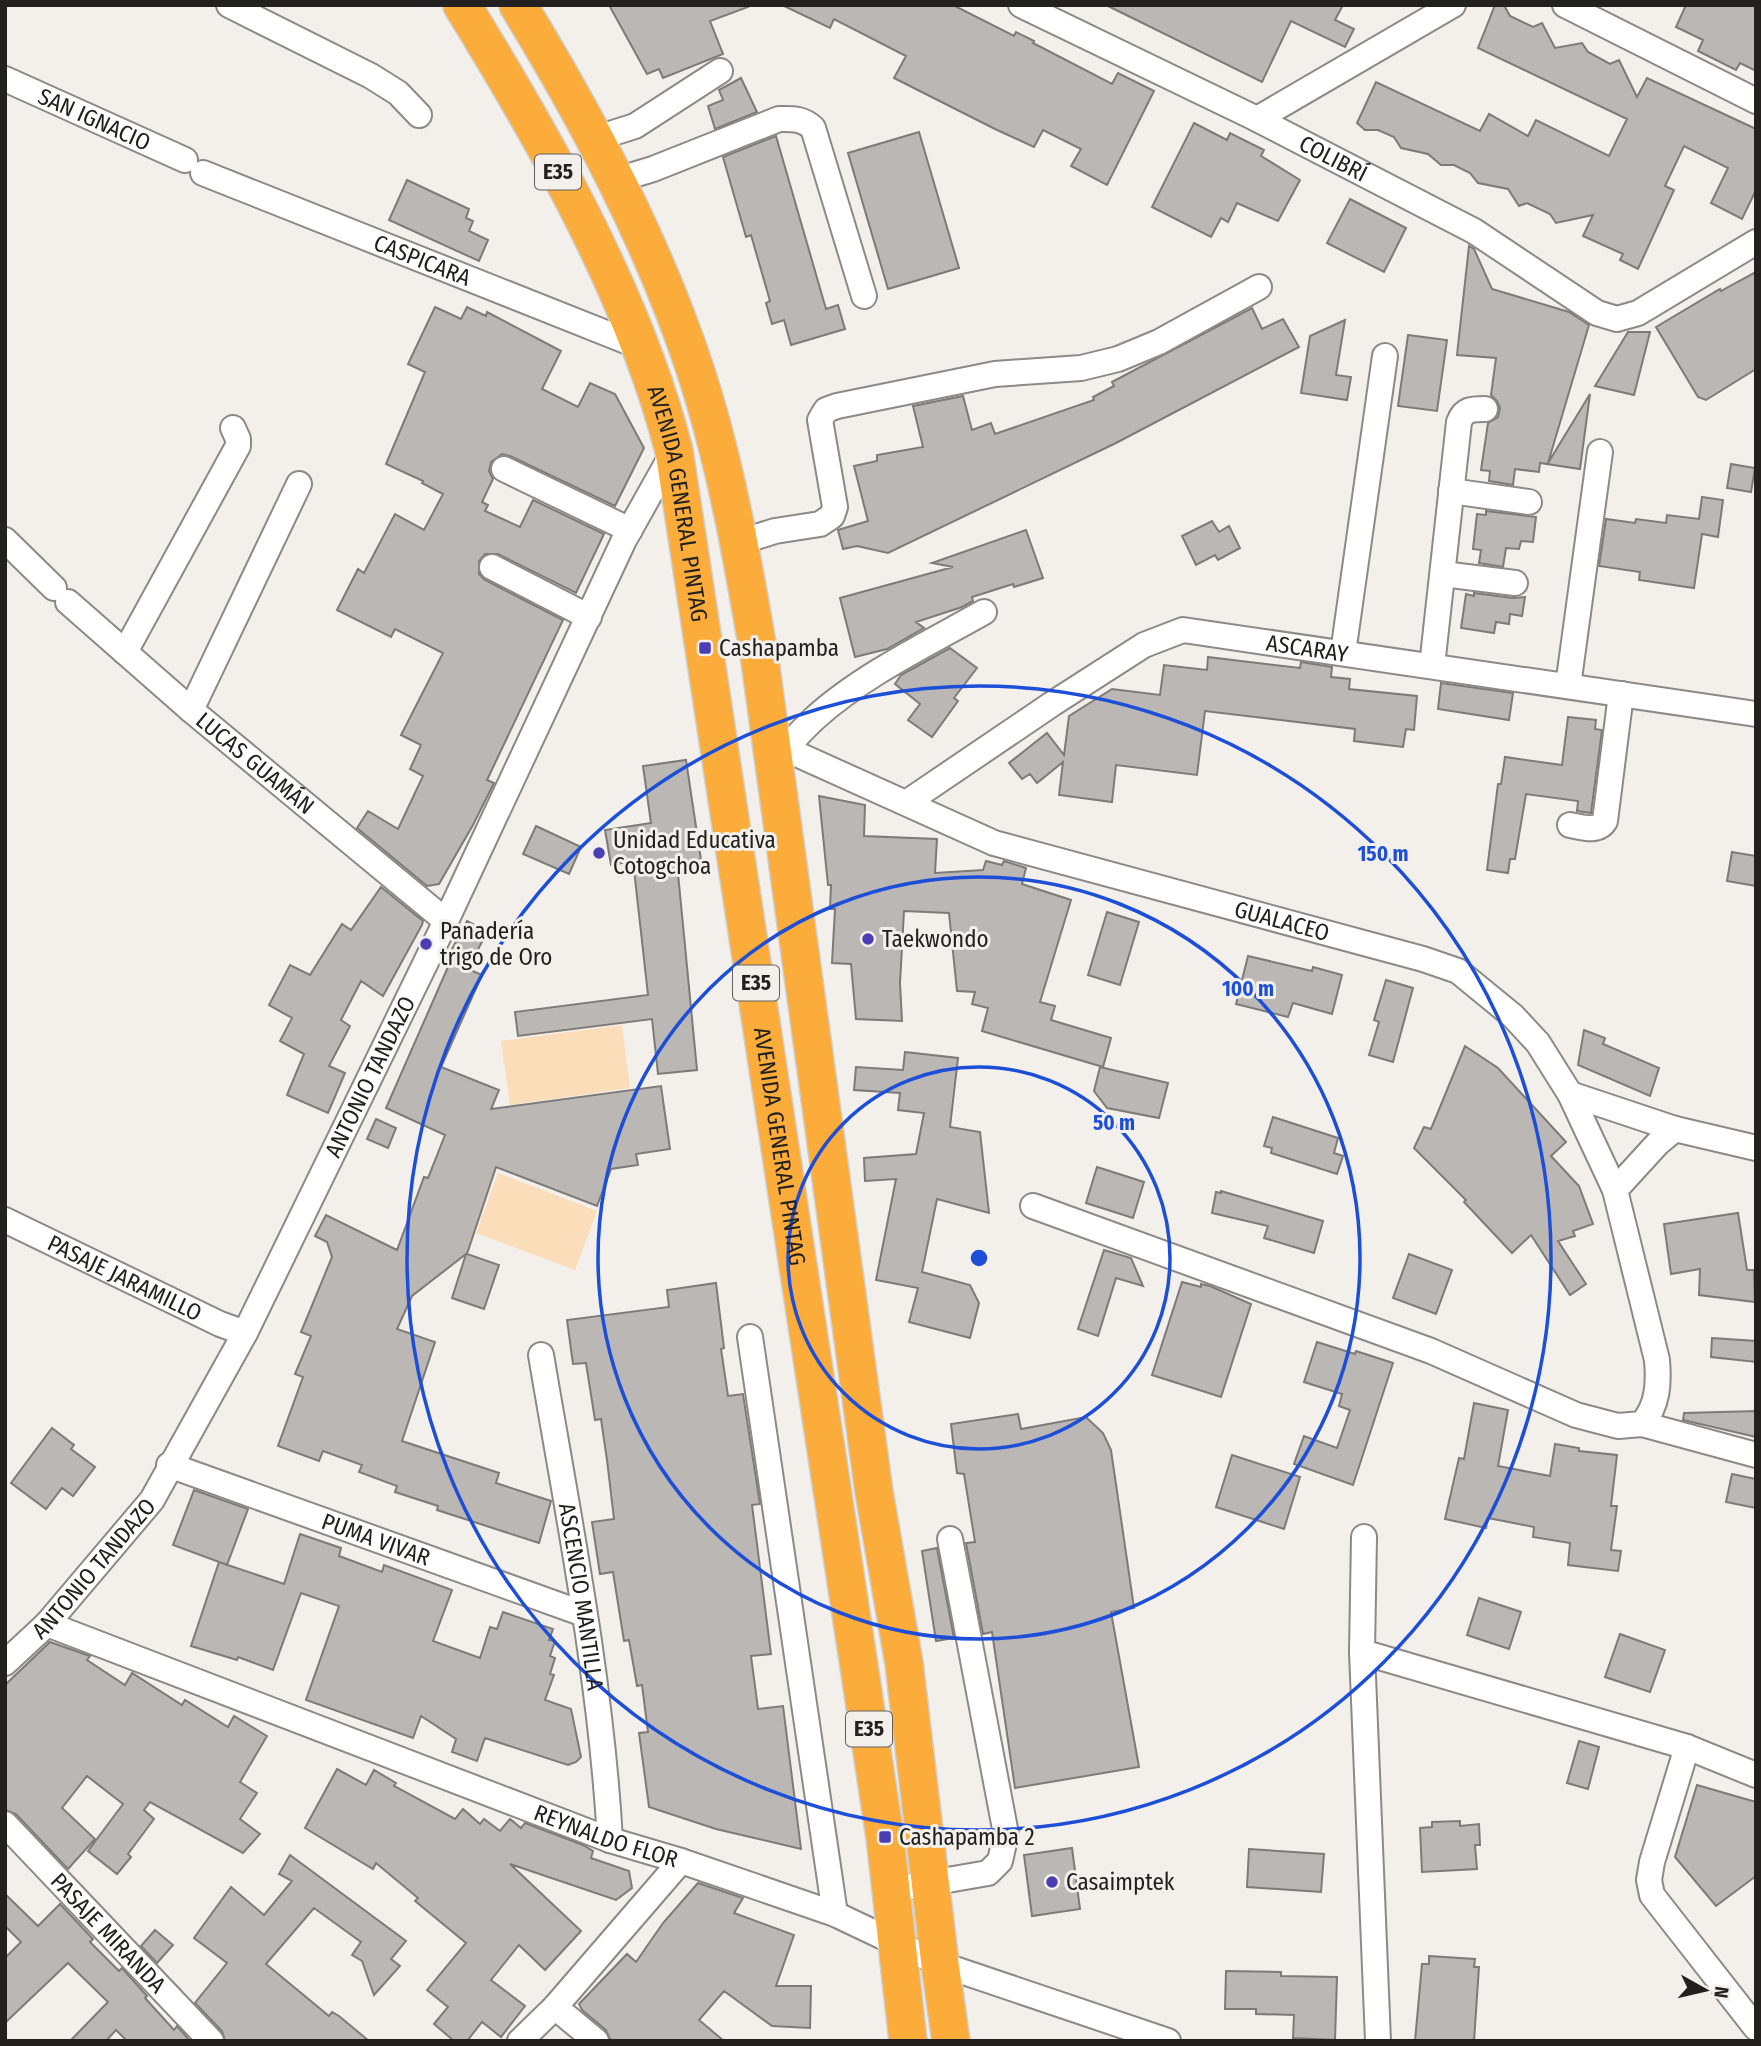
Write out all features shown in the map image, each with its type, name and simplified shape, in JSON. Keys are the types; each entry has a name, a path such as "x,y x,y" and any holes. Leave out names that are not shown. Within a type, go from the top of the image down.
{"highway":[{"name":"AVENIDA GENERAL PINTAG","path":"462,5 568,192 619,294 665,415 674,451 883,1823 908,2041"},
{"name":"AVENIDA GENERAL PINTAG","path":"518,5 562,77 617,180 669,295 695,368 716,441 740,542 777,745 874,1492 904,1662 951,2041"}],"street":[{"name":"COLIBRÍ","path":"1021,5 1256,119 1474,231 1597,313 1617,319 1638,313 1756,242"},
{"path":"1256,119 1452,5"},
{"path":"1565,5 1756,101"},
{"path":"231,6 371,76 398,93 419,115"},
{"path":"594,139 635,125 720,71"},
{"name":"SAN IGNACIO","path":"5,79 194,167"},
{"path":"617,180 653,169 779,119 806,122 813,128 864,296"},
{"name":"CASPICARA","path":"194,167 640,347"},
{"path":"740,542 775,531 820,524 832,516 835,507 820,420 826,410 995,374 1081,368 1118,359 1159,342 1259,288"},
{"path":"1343,653 1385,356"},
{"path":"1432,666 1459,422 1462,413 1469,409 1485,409"},
{"path":"125,652 238,446 233,428"},
{"name":"ANTONIO TANDAZO","path":"5,1663 47,1624 152,1500 169,1465 245,1333 446,921 630,530 674,451"},
{"path":"1568,686 1600,452"},
{"path":"504,469 630,530"},
{"path":"191,710 299,484"},
{"path":"1451,491 1529,502"},
{"name":"LUCAS GUAMÁN","path":"5,540 61,595 191,710 446,921"},
{"path":"492,567 589,617"},
{"path":"1443,574 1515,583"},
{"path":"777,745 842,697 905,656 984,612"},
{"name":"ASCARAY","path":"906,803 1144,645 1183,630 1756,714"},
{"path":"1570,825 1595,829 1605,821 1621,694"},
{"name":"GUALACEO","path":"777,745 994,843 1409,955 1458,971 1513,1016 1538,1043 1570,1094 1615,1189 1657,1360 1656,1402 1642,1424"},
{"path":"1570,1094 1675,1129 1756,1148"},
{"path":"1615,1189 1658,1143 1675,1129"},
{"path":"1033,1206 1431,1351 1576,1415 1618,1426 1642,1424 1756,1455"},
{"name":"PASAJE JARAMILLO","path":"5,1220 220,1324 245,1333"},
{"path":"750,1337 835,1914"},
{"name":"ASCENCIO MANTILLA","path":"541,1355 584,1614 607,1794 610,1840"},
{"name":"PUMA VIVAR","path":"169,1465 584,1614"},
{"path":"1364,1537 1362,1652 1378,2041"},
{"path":"890,1890 988,1873 1000,1861 1006,1834 950,1539"},
{"name":"REYNALDO FLOR","path":"47,1624 610,1840 681,1861 835,1914 940,1964 1168,2041"},
{"path":"1362,1652 1687,1747 1756,1774"},
{"path":"1687,1747 1652,1862 1649,1880 1652,1895 1756,2028"},
{"name":"PASAJE MIRANDA","path":"5,1824 211,2041"},
{"path":"520,2041 555,2007 681,1861"},
{"path":"555,2007 596,2041"}],"shaded area":[{"path":"622,1025 630,1088 510,1105 501,1041"},
{"path":"498,1173 597,1211 575,1270 476,1233"}],"building":[{"path":"609,5 748,7 710,21 723,54 663,78 659,69 647,74"},
{"path":"782,5 953,5 1014,36 1016,32 1112,84 1118,73 1154,91 1107,185 1071,166 1081,149 1043,130 1034,147 995,129 894,78 906,56 834,19 830,28"},
{"path":"1106,5 1343,5 1335,20 1354,29 1345,47 1291,21 1262,82"},
{"path":"1495,5 1504,5 1510,16 1533,27 1542,23 1555,48 1582,43 1588,52 1610,64 1619,60 1637,97 1647,78 1756,129 1756,190 1742,219 1711,203 1728,168 1684,146 1665,186 1674,190 1638,269 1620,260 1623,254 1583,236 1593,215 1556,223 1550,214 1527,203 1519,206 1508,189 1478,183 1470,173 1454,165 1441,165 1428,154 1401,148 1394,137 1378,130 1365,130 1357,123 1376,82 1480,131 1489,114 1528,136 1536,120 1609,156 1627,119 1478,48"},
{"path":"1686,5 1756,5 1756,71 1740,63 1736,70 1698,51 1703,40 1676,27"},
{"path":"741,78 757,112 715,129 708,106 723,100 719,90"},
{"path":"1194,123 1227,140 1230,133 1264,150 1261,156 1300,180 1278,221 1237,203 1228,222 1221,218 1211,237 1152,207"},
{"path":"919,132 959,268 888,289 848,153"},
{"path":"776,136 826,309 838,305 845,329 791,345 784,320 772,324 766,303 770,301 751,235 746,237 723,157"},
{"path":"407,180 469,209 466,218 473,221 469,231 488,240 479,261 389,220"},
{"path":"1350,199 1406,228 1384,272 1327,243"},
{"path":"1469,246 1474,249 1492,289 1569,312 1589,325 1548,463 1590,394 1580,469 1540,463 1539,472 1515,469 1513,485 1489,481 1490,471 1481,470 1488,423 1498,417 1500,408 1491,395 1496,358 1457,355"},
{"path":"1756,272 1756,369 1706,400 1698,397 1656,327 1720,289 1721,291"},
{"path":"435,307 461,319 467,307 486,316 487,312 561,351 542,389 578,407 590,383 615,394 644,448 615,506 510,456 502,454 491,462 489,471 493,479 482,502 488,505 485,511 520,527 533,500 604,534 576,593 498,554 485,554 479,561 479,574 485,580 563,620 487,780 494,783 473,825 439,884 427,886 357,828 368,811 398,829 423,776 410,769 421,745 401,735 443,653 395,629 391,637 337,610 358,569 364,573 395,514 424,530 443,494 422,483 423,481 386,464 425,372 408,364"},
{"path":"1252,308 1262,329 1283,319 1299,347 1116,443 888,553 857,546 843,549 838,530 868,521 854,466 877,461 877,455 923,447 913,406 963,396 972,430 991,423 995,434 1094,400 1093,397 1114,386 1112,382"},
{"path":"1345,320 1336,375 1351,377 1347,400 1301,393 1310,336"},
{"path":"1628,332 1650,332 1634,395 1595,386"},
{"path":"1408,335 1447,340 1437,411 1398,406"},
{"path":"1731,464 1755,468 1751,492 1727,488"},
{"path":"1702,497 1723,500 1718,537 1702,534 1694,588 1639,580 1640,572 1599,566 1606,519 1666,523 1667,515 1699,519"},
{"path":"1486,511 1536,517 1533,542 1521,541 1519,549 1506,548 1503,567 1479,563 1481,550 1473,549 1477,514 1486,515"},
{"path":"1212,521 1219,532 1229,526 1240,548 1218,560 1215,555 1196,565 1182,536"},
{"path":"1026,530 1043,578 972,597 973,601 962,607 916,622 924,628 887,649 855,657 840,598 953,567 932,563"},
{"path":"1474,593 1525,597 1522,616 1510,614 1509,624 1496,622 1494,633 1461,628 1466,594 1474,596"},
{"path":"950,648 977,668 954,698 958,701 932,737 908,720 920,704 895,684 901,675"},
{"path":"1208,657 1300,668 1301,662 1332,667 1331,677 1350,679 1349,689 1417,696 1414,730 1406,729 1403,747 1354,741 1355,729 1205,711 1197,775 1116,765 1112,802 1059,795 1063,762 1037,783 1030,774 1022,779 1009,763 1047,733 1064,755 1069,716 1112,689 1160,695 1164,665 1207,670"},
{"path":"1441,683 1513,693 1509,720 1438,709"},
{"path":"1568,717 1596,720 1595,729 1602,730 1591,813 1577,811 1578,801 1526,794 1515,859 1510,859 1508,873 1487,870 1498,784 1501,784 1505,757 1562,765"},
{"path":"686,760 701,860 677,863 697,1070 658,1074 652,1019 518,1036 515,1012 648,995 633,861 611,865 605,830 651,823 643,766"},
{"path":"819,796 865,805 864,836 937,839 935,873 983,870 986,861 1002,865 1004,861 1026,868 1022,884 1071,900 1040,1002 1055,1006 1051,1020 1111,1038 1103,1067 982,1031 988,1008 972,1004 975,992 957,991 949,913 904,911 900,983 902,1021 856,1019 851,964 832,963 835,909 830,909 831,885 828,885"},
{"path":"536,826 581,847 569,874 523,854"},
{"path":"1732,852 1756,856 1756,886 1727,881"},
{"path":"381,887 423,921 383,996 361,981 341,1020 350,1026 329,1066 345,1073 328,1113 287,1095 304,1054 280,1041 292,1018 269,1005 290,965 310,975 342,924 351,930"},
{"path":"1107,912 1139,922 1120,985 1088,975"},
{"path":"467,921 487,932 468,969 482,975 441,1067 499,1090 491,1109 661,1086 670,1149 636,1154 638,1165 611,1169 597,1206 496,1167 467,1254 499,1265 484,1309 452,1298 466,1254 412,1296 397,1329 435,1342 402,1441 499,1473 496,1483 551,1501 539,1543 437,1510 438,1506 395,1492 397,1486 359,1472 362,1465 323,1451 319,1461 278,1446 303,1377 295,1374 311,1336 301,1332 332,1257 327,1242 315,1236 326,1215 397,1250 424,1177 428,1178 445,1135 386,1108 455,951 452,949"},
{"path":"1248,956 1342,975 1332,1014 1293,1003 1288,1017 1236,1004"},
{"path":"1386,980 1413,988 1393,1062 1369,1055 1379,1022 1374,1020"},
{"path":"1584,1030 1605,1038 1603,1044 1659,1068 1650,1096 1578,1065"},
{"path":"1465,1046 1498,1068 1566,1142 1551,1156 1579,1186 1593,1224 1573,1231 1575,1236 1558,1241 1586,1284 1570,1295 1531,1235 1512,1253 1464,1202 1466,1200 1414,1148 1424,1127 1431,1129"},
{"path":"905,1052 958,1058 950,1127 980,1132 989,1213 937,1199 922,1272 970,1285 979,1303 970,1338 909,1322 918,1288 876,1280 896,1179 865,1181 864,1158 916,1154 924,1113 898,1110 900,1093 854,1090 856,1067 903,1070"},
{"path":"1100,1067 1168,1083 1159,1118 1107,1108 1094,1091"},
{"path":"1273,1117 1338,1138 1334,1153 1343,1156 1337,1174 1271,1153 1272,1148 1264,1146"},
{"path":"376,1119 396,1128 388,1148 367,1139"},
{"path":"1097,1167 1144,1182 1133,1218 1086,1203"},
{"path":"1221,1191 1323,1221 1314,1253 1264,1238 1268,1226 1212,1213 1216,1192"},
{"path":"1738,1213 1747,1270 1754,1270 1755,1302 1699,1295 1700,1269 1671,1274 1664,1224"},
{"path":"1104,1250 1131,1258 1143,1286 1116,1278 1098,1336 1078,1329"},
{"path":"1409,1254 1452,1270 1436,1314 1393,1298"},
{"path":"1182,1282 1201,1287 1201,1284 1210,1286 1251,1304 1221,1397 1152,1375"},
{"path":"716,1283 728,1396 743,1394 760,1504 752,1505 771,1654 751,1656 758,1709 783,1706 801,1849 716,1829 649,1807 639,1733 648,1732 642,1685 637,1686 629,1640 624,1641 613,1572 600,1574 592,1522 614,1519 607,1460 601,1419 595,1420 586,1363 573,1364 567,1320 669,1307 667,1290"},
{"path":"1712,1338 1756,1341 1756,1362 1711,1357"},
{"path":"1317,1342 1393,1363 1353,1485 1294,1464 1304,1436 1337,1448 1350,1410 1339,1406 1342,1394 1304,1382"},
{"path":"1474,1403 1508,1410 1498,1466 1550,1476 1555,1444 1579,1448 1579,1451 1617,1455 1611,1506 1617,1506 1611,1550 1621,1551 1618,1571 1568,1565 1570,1543 1533,1537 1534,1527 1488,1518 1486,1528 1445,1519 1459,1458 1464,1459"},
{"path":"1756,1411 1756,1437 1683,1420 1684,1413"},
{"path":"1018,1414 1021,1429 1086,1417 1103,1433 1111,1450 1134,1608 1111,1612 1139,1767 1015,1788 992,1632 983,1634 966,1543 975,1542 964,1474 957,1473 951,1424"},
{"path":"52,1428 74,1445 71,1449 95,1467 73,1496 62,1488 46,1509 11,1483"},
{"path":"1232,1455 1300,1477 1284,1529 1216,1507"},
{"path":"1732,1474 1756,1479 1756,1508 1726,1502"},
{"path":"194,1490 248,1509 227,1565 173,1545"},
{"path":"300,1534 341,1548 339,1556 382,1572 384,1565 452,1590 433,1641 480,1658 490,1627 497,1629 503,1612 553,1629 549,1640 555,1641 550,1656 555,1658 550,1674 554,1675 545,1700 571,1709 581,1757 568,1765 485,1738 477,1761 452,1752 456,1739 421,1716 413,1738 306,1700 339,1606 301,1593 273,1670 238,1657 237,1660 191,1646 219,1562 284,1584"},
{"path":"937,1548 954,1638 936,1641 922,1551"},
{"path":"1479,1598 1521,1612 1509,1649 1467,1635"},
{"path":"1620,1634 1665,1650 1650,1692 1605,1677"},
{"path":"50,1642 90,1656 87,1660 125,1685 132,1673 182,1705 185,1700 228,1727 234,1716 267,1736 240,1782 257,1793 240,1819 260,1834 243,1853 150,1802 144,1810 154,1819 128,1854 131,1857 117,1874 88,1851 123,1804 87,1776 62,1808 95,1839 68,1869 16,1814 5,1810 5,1685"},
{"path":"1579,1741 1599,1747 1588,1789 1567,1783"},
{"path":"337,1769 366,1785 374,1770 396,1783 394,1786 455,1819 463,1809 480,1824 484,1819 500,1831 510,1819 521,1828 525,1823 583,1845 593,1851 591,1858 629,1871 632,1888 616,1900 510,1864 581,1931 545,1970 519,1945 491,1980 525,2006 501,2037 482,2022 467,2041 454,2041 434,2024 448,2007 427,1990 466,1943 415,1901 418,1898 376,1863 373,1869 305,1828"},
{"path":"1697,1785 1756,1802 1756,1876 1716,1906 1675,1857"},
{"path":"1460,1821 1460,1826 1479,1824 1480,1845 1475,1845 1477,1869 1422,1872 1420,1828 1432,1827 1432,1822"},
{"name":"Casaimptek","path":"1072,1848 1080,1909 1032,1916 1024,1855"},
{"path":"1249,1849 1324,1854 1321,1892 1247,1887"},
{"path":"290,1855 406,1941 391,1959 400,1966 374,1995 362,1961 352,1955 361,1942 314,1908 266,1964 329,2016 332,2012 339,2016 369,2041 225,2041 222,2031 195,2003 227,1963 194,1938 231,1887 264,1915 292,1881 279,1874"},
{"path":"698,1883 743,1898 734,1913 794,1935 776,1986 811,1986 810,2028 772,2026 724,1991 699,2020 724,2041 611,2041 606,2030 582,2010 579,2004 627,1954 636,1962 663,1923"},
{"path":"5,1894 38,1926 60,1904 93,1939 90,1942 119,1971 122,1968 174,2030 177,2026 190,2041 127,2041 116,2030 106,2041 70,2041 108,2002 68,1963 5,2023 5,1958 21,1942 5,1926"},
{"path":"155,1930 173,1945 157,1963 141,1946"},
{"path":"1429,1956 1475,1959 1474,1967 1479,1967 1474,2041 1415,2041 1422,1964 1429,1964"},
{"path":"1226,1971 1337,1977 1335,2040 1293,2038 1294,2015 1256,2014 1256,2009 1225,2009"}],"place":[{"name":"Cashapamba","path":"705,648"},
{"name":"Unidad Educativa Cotogchoa","path":"599,853"},
{"name":"Taekwondo","path":"868,939"},
{"name":"Panadería trigo de Oro","path":"426,944"},
{"name":"Cashapamba 2","path":"885,1837"},
{"name":"Casaimptek","path":"1052,1882"}]}
